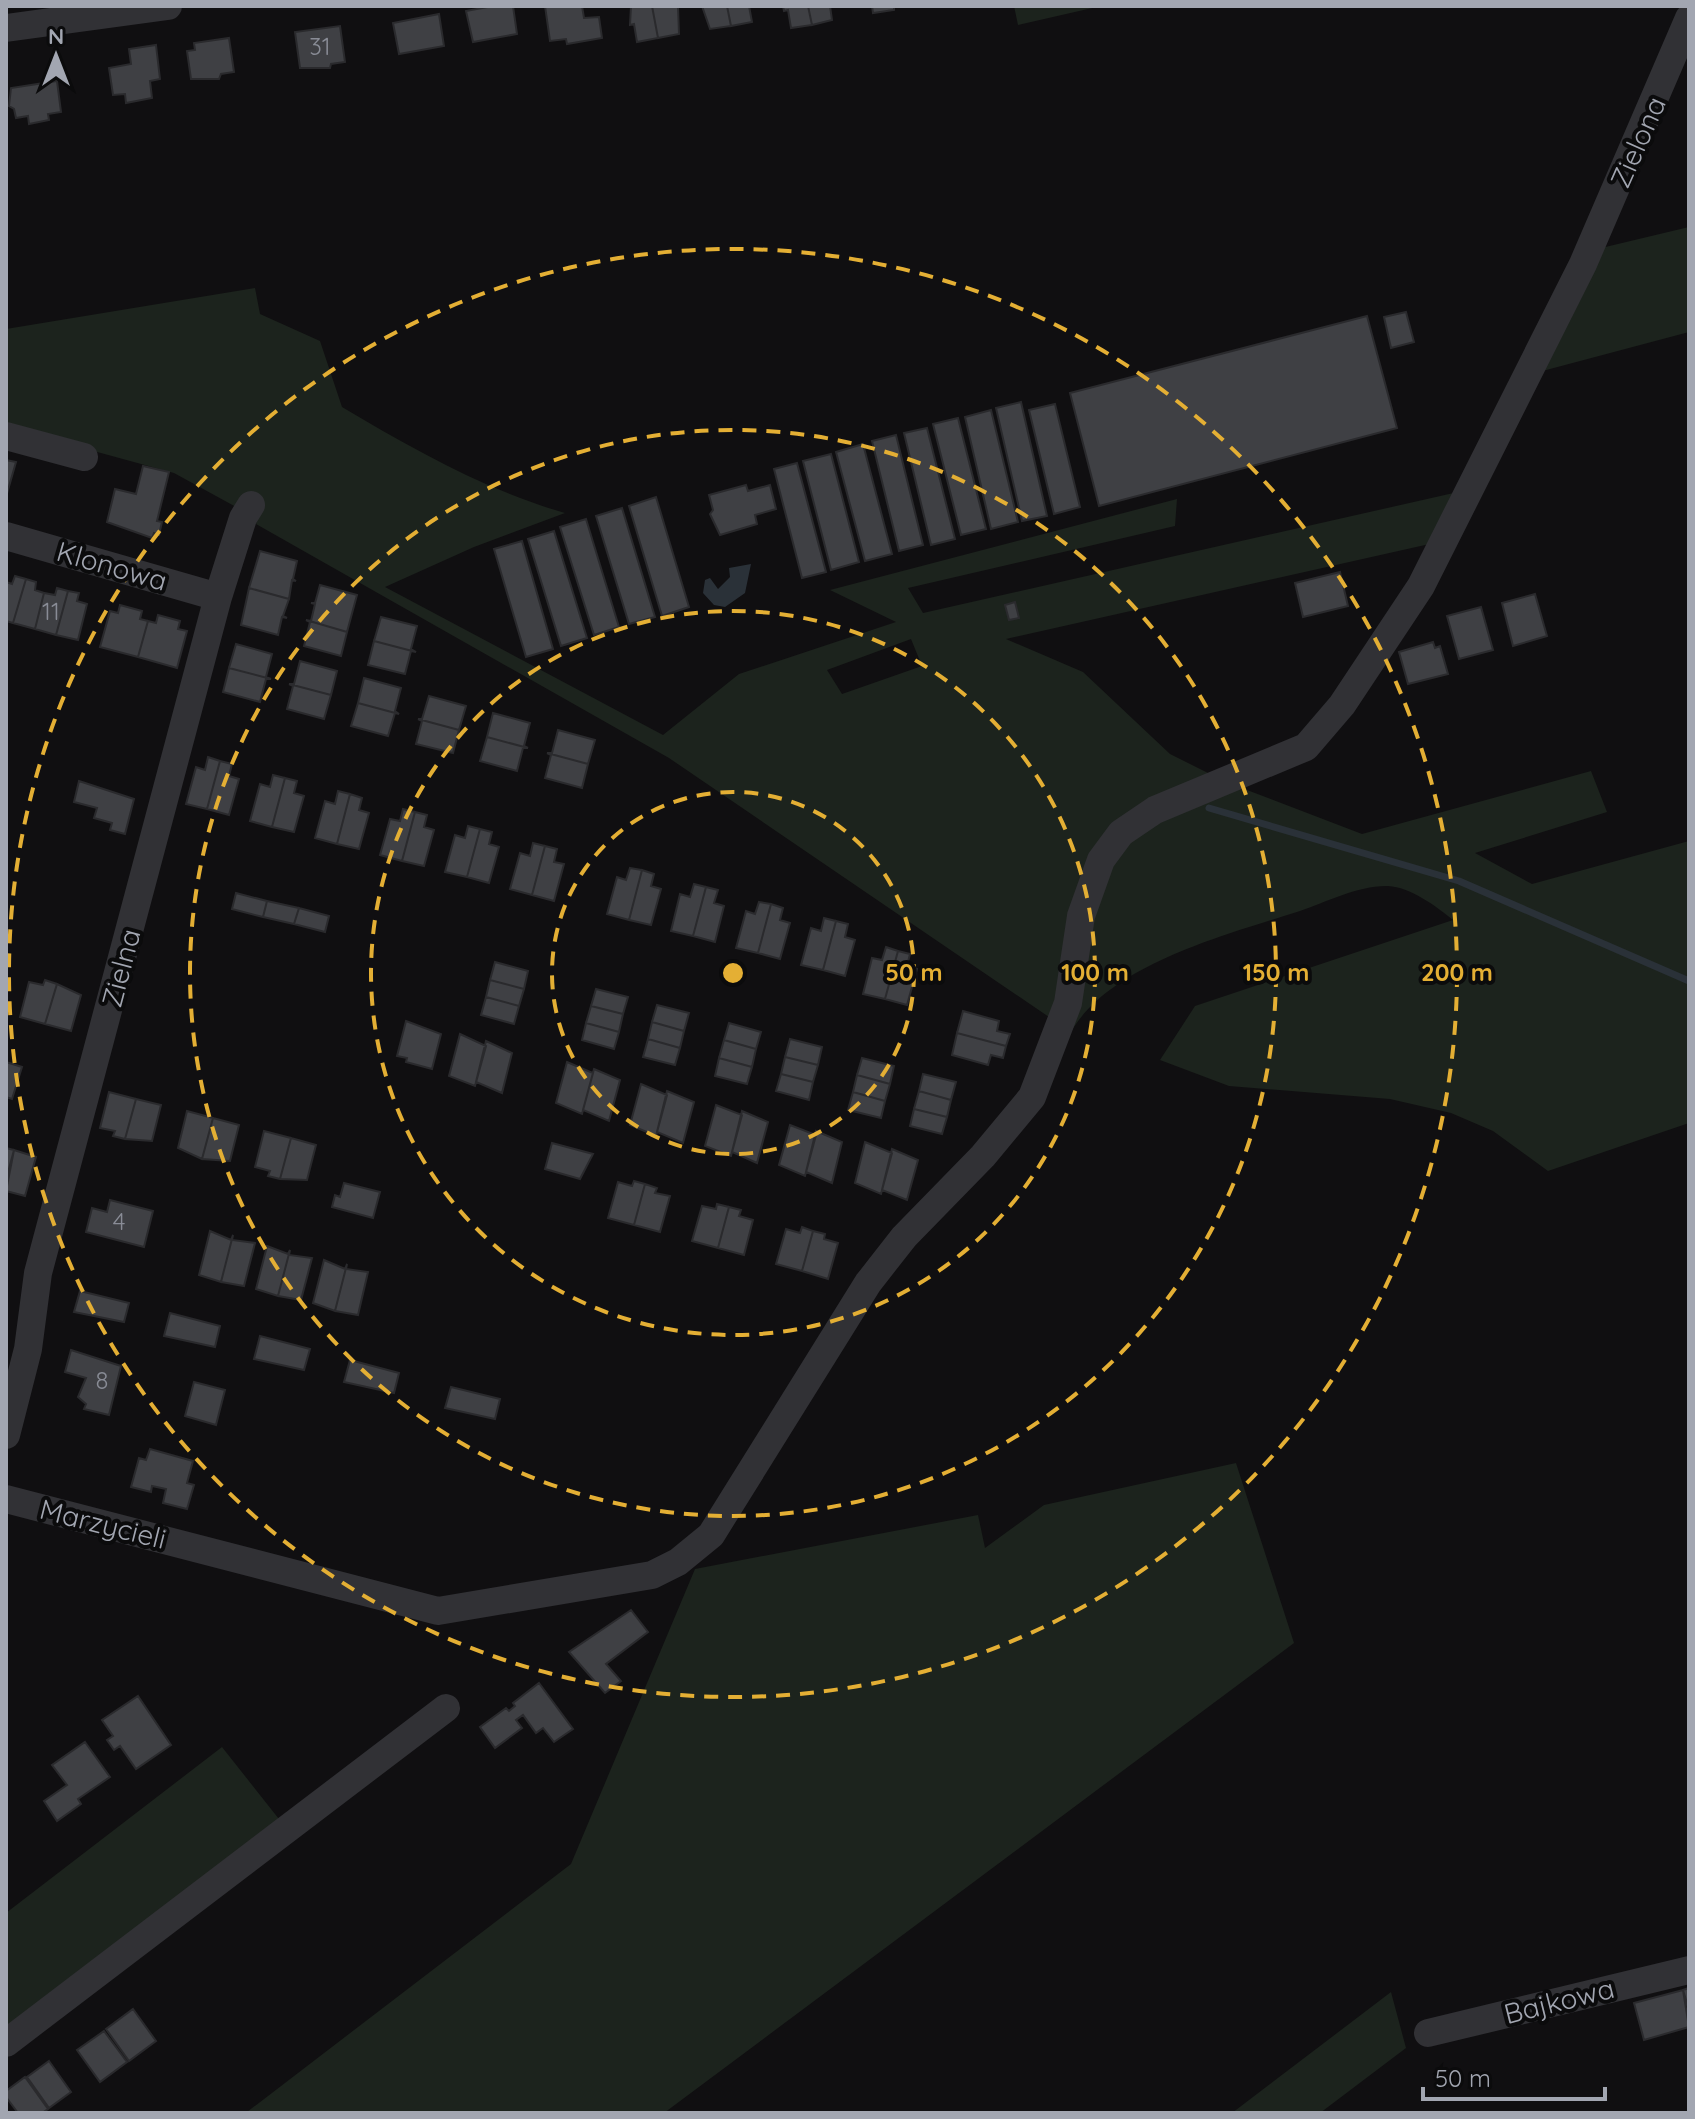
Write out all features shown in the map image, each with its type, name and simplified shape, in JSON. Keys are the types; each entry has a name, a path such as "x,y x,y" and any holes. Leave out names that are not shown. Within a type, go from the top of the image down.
{"street":[{"path":"6,28 168,6"},
{"name":"Zielona","path":"199,1548 438,1611 652,1575 697,1549 711,1535 868,1283 904,1237 983,1156 1032,1097 1068,1003 1081,916 1101,860 1121,833 1155,810 1306,747 1342,705 1421,586 1583,264 1689,18"},
{"path":"6,436 84,457"},
{"name":"Zielna","path":"6,1435 28,1349 38,1273 218,597 243,518 251,505"},
{"name":"Klonowa","path":"6,536 218,597"},
{"name":"Marzycieli","path":"6,1499 199,1548"},
{"path":"6,2043 446,1708"},
{"name":"Bajkowa","path":"1428,2033 1689,1970"}],"shaded area":[{"path":"1014,6 1101,6 1018,25"},
{"path":"1689,227 1689,332 1535,373 1597,249"},
{"path":"255,288 260,314 320,341 342,407 478,480 565,513 474,547 385,587 663,735 739,674 896,622 830,590 1177,499 1175,526 908,588 923,613 1458,492 1434,543 1006,639 1083,672 1170,754 1226,782 1362,834 1591,771 1607,812 1475,853 1532,884 1689,841 1689,1123 1548,1171 1493,1131 1451,1113 1390,1099 1229,1086 1160,1060 1195,1006 1453,920 1422,898 1396,887 1377,886 1355,891 1174,955 1113,988 1089,1008 1071,1032 669,758 256,524 258,519 174,473 6,427 6,329","holes":["911,639 922,666 842,694 827,670"]},
{"path":"751,564 745,593 725,607 714,605 703,593 705,580 710,578 718,589 730,577 729,568"},
{"path":"1236,1463 1294,1643 664,2113 247,2112 571,1864 695,1569 978,1515 985,1548 1044,1505"},
{"path":"222,1747 294,1838 6,2053 6,1913"},
{"path":"1391,1992 1406,2048 1320,2113 1232,2113"}],"building":[{"path":"513,6 517,34 473,42 466,11"},
{"path":"545,6 582,6 584,18 599,17 602,38 567,44 566,39 550,41"},
{"path":"631,6 652,6 658,38 637,42 634,24 630,25"},
{"path":"652,6 678,6 679,34 658,38"},
{"path":"702,6 727,6 731,26 710,29"},
{"path":"727,6 749,6 752,22 731,26"},
{"path":"783,6 808,6 812,25 791,28 788,10 784,11"},
{"path":"808,6 830,6 832,20 812,25"},
{"path":"872,6 894,6 894,10 873,13"},
{"path":"439,14 444,46 399,54 393,23"},
{"path":"340,26 345,62 331,64 330,68 300,68 295,32"},
{"path":"229,38 234,72 221,74 219,79 191,79 187,51 195,50 194,43"},
{"path":"156,45 160,79 150,81 152,98 126,103 125,94 113,95 109,68 131,64 129,49"},
{"path":"57,81 61,112 48,114 49,120 29,124 28,116 16,118 14,109 9,106 11,88"},
{"path":"1406,312 1414,342 1391,348 1384,317"},
{"path":"1367,316 1397,428 1099,506 1070,393"},
{"path":"1021,402 1047,516 1022,521 996,408"},
{"path":"1055,404 1080,507 1054,514 1029,410"},
{"path":"991,410 1018,522 991,529 965,417"},
{"path":"958,418 986,529 961,535 933,424"},
{"path":"927,428 955,539 931,545 904,433"},
{"path":"896,435 923,545 899,551 872,441"},
{"path":"863,444 892,554 865,561 836,452"},
{"path":"831,454 859,562 831,570 803,461"},
{"path":"6,460 16,462 6,497"},
{"path":"797,463 826,572 802,578 774,469"},
{"path":"143,466 169,472 157,521 162,522 159,535 154,533 152,538 107,522 115,489 136,494"},
{"path":"746,485 748,491 770,485 776,509 755,515 757,524 720,535 710,514 713,510 709,495"},
{"path":"656,497 689,607 662,616 629,506"},
{"path":"622,508 655,617 629,624 596,516"},
{"path":"586,519 619,627 594,635 560,527"},
{"path":"554,531 587,638 561,646 528,539"},
{"path":"522,541 553,649 526,657 494,549"},
{"path":"260,551 297,561 293,579 296,581 292,580 289,599 249,588"},
{"path":"1340,572 1348,606 1303,617 1295,583"},
{"path":"15,576 26,579 13,623 6,621 6,582 12,584"},
{"path":"26,579 36,582 35,590 44,593 35,629 13,623"},
{"path":"320,585 357,595 347,632 306,620 311,621 315,604 311,603 315,603"},
{"path":"57,588 68,591 56,635 35,629 44,593 55,595"},
{"path":"249,588 289,599 283,616 287,618 282,617 278,635 241,625"},
{"path":"68,591 79,593 77,601 87,604 78,640 56,635"},
{"path":"1535,594 1547,636 1513,646 1502,603"},
{"path":"1015,602 1019,618 1009,620 1005,605"},
{"path":"120,605 142,611 140,619 148,621 138,657 100,647 110,611 118,613"},
{"path":"1481,607 1493,650 1459,659 1447,616"},
{"path":"158,615 180,621 178,629 187,631 177,668 138,657 148,621 156,623"},
{"path":"381,617 417,626 411,649 416,652 374,641"},
{"path":"306,620 347,632 341,656 304,646 310,622"},
{"path":"374,641 416,652 411,651 405,674 368,665"},
{"path":"1433,642 1435,648 1440,646 1448,674 1408,684 1399,652"},
{"path":"236,644 272,654 266,677 271,679 229,668"},
{"path":"300,661 337,671 331,695 289,684 294,684"},
{"path":"229,668 271,679 266,679 260,702 223,692"},
{"path":"364,678 401,688 395,711 399,714 358,703"},
{"path":"289,684 331,695 324,719 287,709 293,686"},
{"path":"429,696 466,706 459,730 418,719 422,719"},
{"path":"358,703 399,714 395,713 388,736 351,726"},
{"path":"493,713 530,723 524,746 528,748 487,737"},
{"path":"418,719 459,730 453,753 416,744 422,721"},
{"path":"558,730 595,740 588,764 547,753 552,753"},
{"path":"487,737 528,748 523,748 517,771 480,761"},
{"path":"547,753 588,764 582,788 545,778 551,755"},
{"path":"208,757 220,761 207,809 186,804 196,767 205,770"},
{"path":"220,761 232,764 229,776 239,779 229,815 207,809"},
{"path":"273,775 285,778 272,827 250,821 260,784 270,787"},
{"path":"285,778 297,781 294,793 304,796 294,832 272,827"},
{"path":"79,781 134,799 125,834 110,830 112,823 94,818 97,808 74,802"},
{"path":"338,791 350,794 337,844 315,838 325,801 335,804"},
{"path":"350,794 362,798 359,810 369,813 359,849 337,844"},
{"path":"403,809 415,812 402,861 380,855 390,819 400,821"},
{"path":"415,812 427,815 424,827 434,830 424,866 402,861"},
{"path":"468,826 480,829 467,877 445,872 455,835 465,838"},
{"path":"480,829 492,832 489,844 499,847 489,883 467,877"},
{"path":"533,843 545,846 532,895 510,889 520,853 530,856"},
{"path":"545,846 557,849 554,862 564,864 554,901 532,895"},
{"path":"630,868 642,870 629,920 607,914 617,877 626,880"},
{"path":"642,870 654,874 651,886 661,889 651,925 629,920"},
{"path":"694,884 706,887 693,936 671,931 680,894 690,897"},
{"path":"706,887 718,890 714,903 724,906 715,942 693,936"},
{"path":"236,893 267,901 263,917 232,909"},
{"path":"267,901 299,908 294,924 263,917"},
{"path":"759,902 771,904 758,953 736,948 746,911 755,914"},
{"path":"771,904 783,908 780,920 790,923 780,959 758,953"},
{"path":"299,908 329,916 325,932 294,924"},
{"path":"824,918 836,921 823,970 801,965 811,928 821,931"},
{"path":"836,921 848,924 845,937 855,940 845,976 823,970"},
{"path":"886,947 898,951 885,999 863,994 872,958 882,960"},
{"path":"898,951 910,954 907,966 917,969 907,1005 885,999"},
{"path":"495,962 528,971 524,989 490,980"},
{"path":"45,980 57,984 45,1024 20,1017 29,982 43,985"},
{"path":"490,980 524,989 519,1006 486,997"},
{"path":"57,984 81,995 71,1031 45,1024"},
{"path":"596,989 628,997 623,1014 591,1006"},
{"path":"486,997 519,1006 514,1024 481,1015"},
{"path":"657,1005 689,1013 684,1031 652,1022"},
{"path":"591,1006 623,1014 619,1032 586,1023"},
{"path":"963,1011 999,1021 997,1031 1010,1034 1006,1046 957,1033"},
{"path":"406,1021 441,1034 432,1069 406,1062 407,1058 397,1056"},
{"path":"652,1022 684,1031 680,1048 648,1039"},
{"path":"586,1023 619,1032 614,1049 582,1040"},
{"path":"729,1023 761,1032 756,1049 724,1040"},
{"path":"957,1033 1006,1046 1003,1058 991,1055 988,1065 952,1055"},
{"path":"460,1034 486,1046 475,1086 449,1076"},
{"path":"648,1039 680,1048 675,1065 643,1057"},
{"path":"790,1039 822,1047 818,1065 785,1057"},
{"path":"724,1040 756,1049 752,1067 719,1058"},
{"path":"486,1041 512,1053 502,1093 476,1082"},
{"path":"785,1057 818,1065 813,1082 781,1074"},
{"path":"719,1058 752,1067 747,1084 715,1076"},
{"path":"862,1058 894,1066 890,1084 857,1075"},
{"path":"6,1062 22,1067 12,1099 6,1097"},
{"path":"567,1062 593,1073 582,1114 556,1103"},
{"path":"594,1069 620,1080 609,1121 583,1110"},
{"path":"781,1074 813,1082 809,1100 776,1091"},
{"path":"923,1074 956,1082 951,1100 919,1091"},
{"path":"857,1075 890,1084 885,1101 853,1092"},
{"path":"641,1084 667,1095 656,1136 630,1125"},
{"path":"667,1091 694,1102 683,1143 657,1132"},
{"path":"919,1091 951,1100 947,1117 914,1109"},
{"path":"109,1092 136,1099 125,1139 113,1136 115,1131 100,1128"},
{"path":"853,1092 885,1101 881,1118 848,1110"},
{"path":"136,1099 161,1105 152,1141 125,1139"},
{"path":"716,1105 742,1115 731,1156 705,1146"},
{"path":"914,1109 947,1117 942,1134 910,1126"},
{"path":"187,1111 213,1118 202,1159 178,1148"},
{"path":"742,1111 768,1122 757,1163 732,1152"},
{"path":"213,1118 239,1125 230,1161 202,1159"},
{"path":"790,1125 816,1135 805,1176 779,1165"},
{"path":"264,1131 291,1138 280,1179 268,1176 270,1171 255,1167"},
{"path":"816,1131 842,1142 832,1183 806,1172"},
{"path":"291,1138 316,1145 307,1180 280,1179"},
{"path":"865,1142 892,1153 881,1194 855,1183"},
{"path":"552,1143 593,1154 580,1179 545,1169"},
{"path":"6,1148 14,1150 6,1180"},
{"path":"892,1149 918,1160 907,1200 882,1190"},
{"path":"14,1150 36,1157 25,1196 6,1191"},
{"path":"634,1181 645,1184 634,1225 608,1218 618,1182 632,1186"},
{"path":"344,1183 380,1192 373,1218 332,1207 335,1195 340,1197"},
{"path":"645,1184 657,1188 655,1193 670,1196 660,1232 634,1225"},
{"path":"110,1200 153,1211 144,1247 86,1232 92,1208 107,1212"},
{"path":"717,1204 729,1207 718,1248 692,1241 702,1206 716,1209"},
{"path":"729,1207 741,1210 739,1216 753,1220 744,1255 718,1248"},
{"path":"802,1227 813,1231 802,1271 776,1264 786,1229 800,1233"},
{"path":"210,1231 231,1240 233,1235 221,1282 199,1275"},
{"path":"813,1231 825,1234 824,1239 838,1243 828,1279 802,1271"},
{"path":"233,1235 232,1240 255,1243 244,1286 221,1282"},
{"path":"267,1246 288,1254 290,1250 278,1296 256,1289"},
{"path":"290,1250 289,1255 312,1258 301,1300 278,1296"},
{"path":"324,1260 345,1269 347,1264 335,1311 313,1303"},
{"path":"347,1264 346,1269 368,1272 358,1315 335,1311"},
{"path":"80,1291 129,1303 124,1322 74,1312"},
{"path":"170,1313 220,1326 215,1347 164,1336"},
{"path":"260,1336 310,1349 304,1370 254,1359"},
{"path":"71,1350 121,1366 109,1415 84,1409 86,1404 78,1397 86,1378 65,1372"},
{"path":"350,1360 399,1373 394,1393 344,1382"},
{"path":"194,1382 225,1390 216,1425 185,1416"},
{"path":"451,1387 500,1399 495,1419 445,1408"},
{"path":"150,1449 193,1461 187,1483 194,1485 187,1509 163,1503 166,1489 152,1486 151,1492 131,1487 139,1458 146,1460"},
{"path":"631,1610 648,1632 606,1664 621,1681 605,1693 569,1652"},
{"path":"539,1683 573,1729 554,1742 543,1728 536,1733 523,1715 516,1720 522,1728 495,1748 480,1727 506,1708 509,1711 515,1706 513,1703"},
{"path":"138,1696 171,1745 136,1769 120,1746 114,1750 107,1740 113,1736 102,1720"},
{"path":"85,1742 110,1777 78,1799 81,1804 57,1821 44,1801 67,1785 52,1765"},
{"path":"1689,1988 1689,2010 1683,1990"},
{"path":"1683,1990 1689,2027 1644,2040 1634,2003"},
{"path":"133,2009 156,2041 129,2061 106,2029"},
{"path":"104,2031 127,2062 100,2082 77,2050"},
{"path":"49,2061 71,2092 49,2108 27,2077"},
{"path":"25,2077 48,2109 42,2113 18,2113 6,2097 6,2091"}],"waterway":[{"path":"1209,808 1459,881 1689,981"}]}
